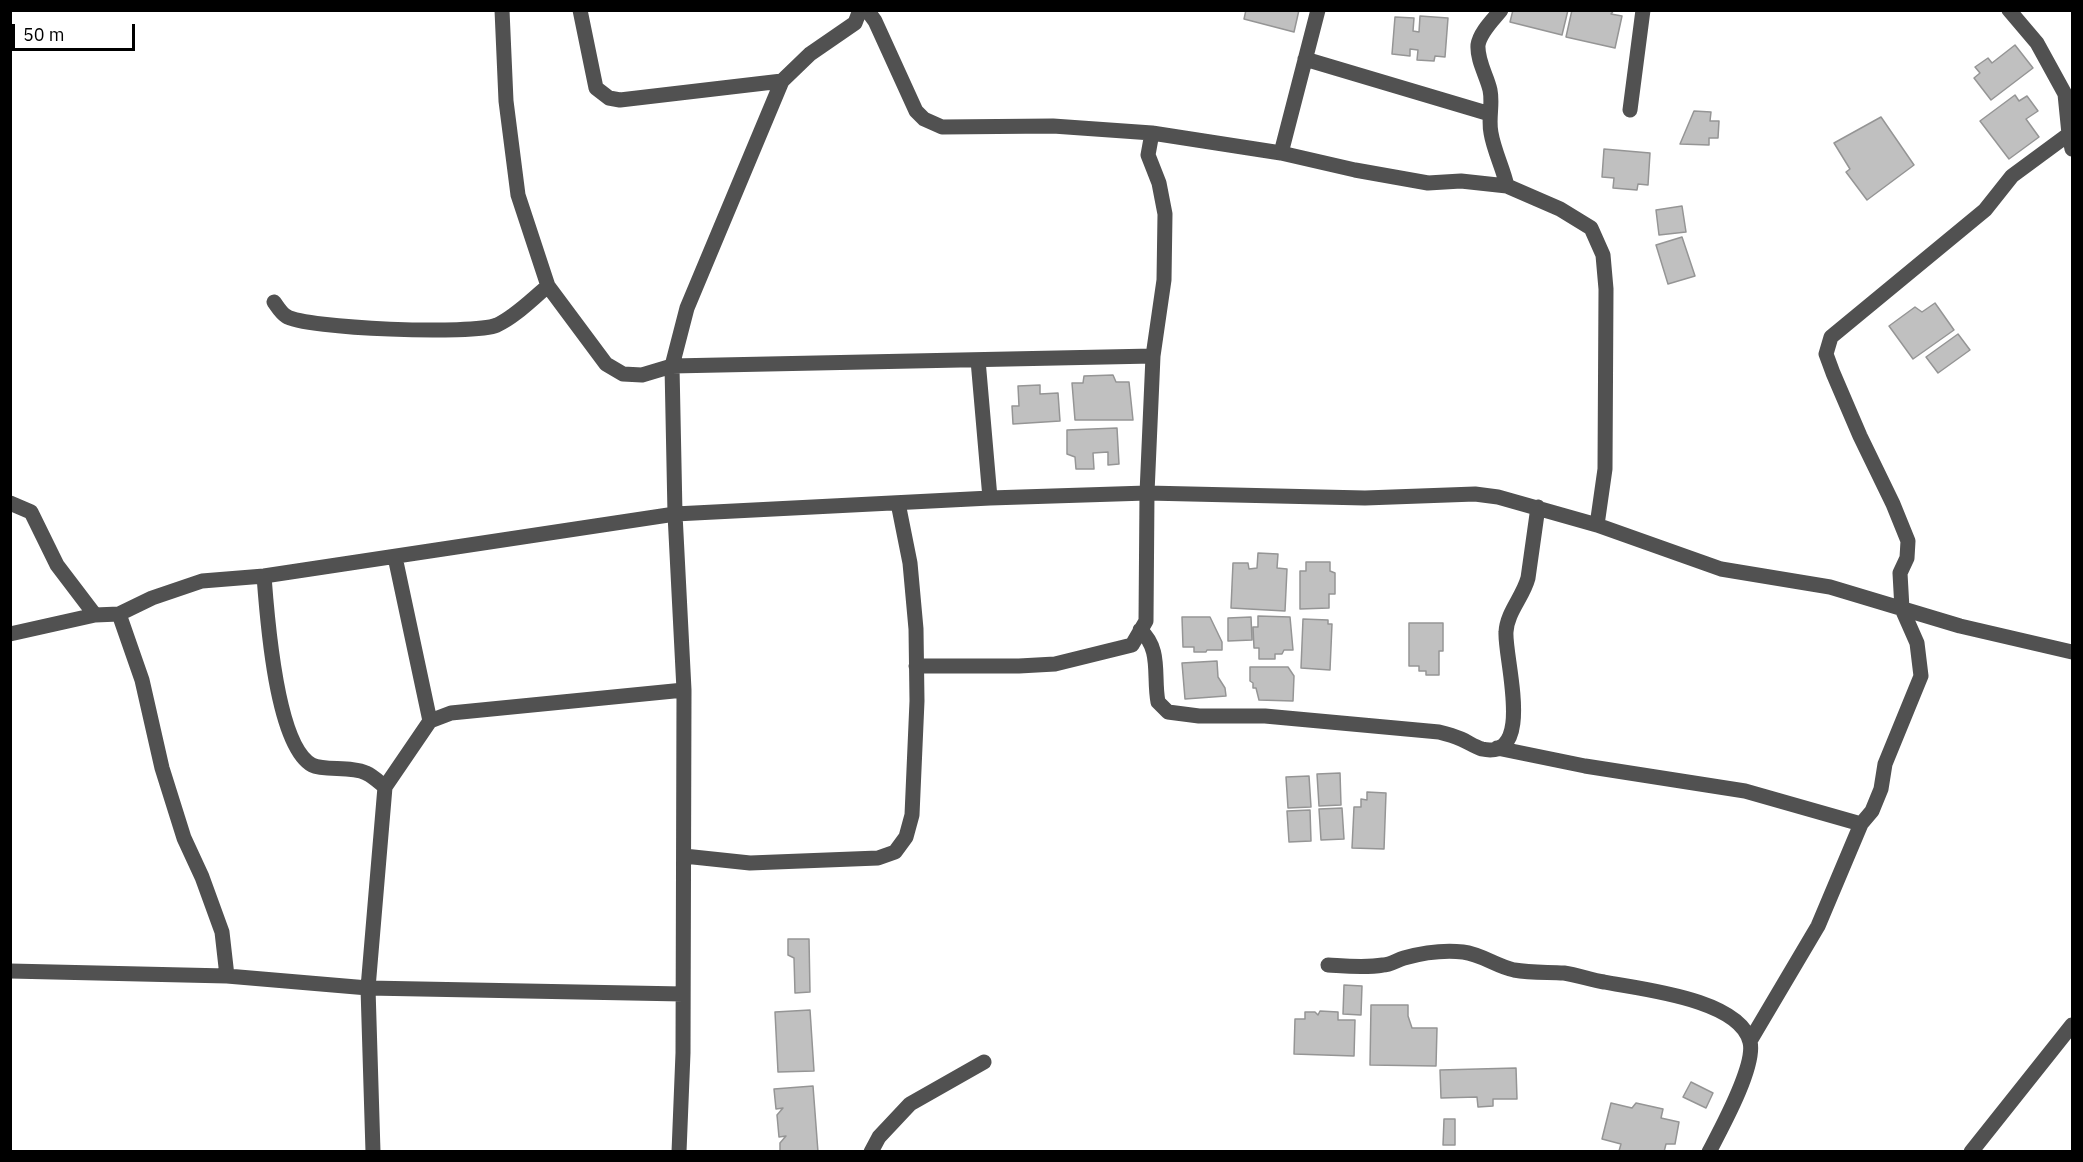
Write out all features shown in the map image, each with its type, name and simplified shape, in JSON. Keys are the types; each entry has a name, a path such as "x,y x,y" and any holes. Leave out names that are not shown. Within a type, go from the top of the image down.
{"street":[{"path":"502,10 506,101 518,195 548,286 606,364 624,374 642,375 672,366 1154,356"},
{"path":"580,10 596,88 609,98 620,100 782,81"},
{"path":"679,1152 683,994 684,690 675,514 672,366 687,308 782,81 810,54 855,23 860,10"},
{"path":"867,10 875,21 916,111 935,125 950,128 1053,126 1152,133 1281,153 1355,170 1428,183 1461,181 1507,186 1560,209 1591,228 1603,255 1606,289 1605,469 1598,525"},
{"path":"1281,153 1318,10"},
{"path":"1501,10 1484,30 1478,45 1490,91 1490,131 1507,186"},
{"path":"1630,110 1643,10"},
{"path":"1709,1152 1735,1103 1750,1056 1750,1041 1818,926 1861,824 1872,811 1881,789 1885,764 1921,676 1917,643 1902,609 1900,573 1907,558 1908,541 1833,373 1826,354 1831,337 1985,210 2012,176 2071,141 2066,94 2037,43 2009,10"},
{"path":"1305,59 1490,114"},
{"path":"916,666 1055,664 1132,645 1146,621 1147,493 1154,356 1164,279 1165,214 1159,183 1148,155 1152,133"},
{"path":"274,302 286,316 303,322 397,330 470,331 496,326 548,286"},
{"path":"978,360 990,498"},
{"path":"10,634 95,615 119,614 152,598 202,581 264,576 675,514 990,498 1147,493 1365,498 1475,494 1498,496 1598,525 1721,569 1830,587 1960,626 2073,652"},
{"path":"10,503 31,512 57,565 95,615"},
{"path":"684,856 750,863 879,858 895,852 906,837 912,815 917,701 916,629 910,563 898,503"},
{"path":"1497,748 1510,737 1514,717 1506,634 1509,616 1526,587 1538,507"},
{"path":"395,557 430,721"},
{"path":"264,576 269,645 281,706 298,754 313,766 365,772 385,787"},
{"path":"119,614 142,680 162,768 184,838 202,877 222,932 227,976"},
{"path":"1140,630 1150,640 1154,650 1158,702 1168,712 1199,716 1264,716 1439,732 1458,737 1481,749 1497,748 1585,766 1745,791 1861,824"},
{"path":"374,1152 369,988 385,787 430,721 451,713 684,690"},
{"path":"1328,965 1385,965 1421,955 1462,952 1481,956 1505,968 1565,974 1658,991 1701,1002 1737,1021 1750,1041"},
{"path":"10,971 227,976 369,988 683,994"},
{"path":"1971,1152 2073,1025"},
{"path":"871,1152 879,1137 910,1104 984,1062"}],"building":[{"path":"1246,10 1299,10 1294,32 1244,19"},
{"path":"1513,10 1568,10 1562,35 1510,22"},
{"path":"1572,10 1614,10 1611,14 1622,16 1615,48 1566,37"},
{"path":"1420,16 1448,18 1445,57 1435,56 1434,61 1417,60 1418,50 1410,49 1410,56 1392,54 1395,17 1414,18 1413,31 1419,32"},
{"path":"2015,45 2033,68 1991,100 1974,78 1980,73 1975,67 1988,58 1992,63"},
{"path":"2015,95 2019,101 2027,96 2038,111 2026,119 2039,137 2009,159 1980,121"},
{"path":"1694,111 1711,112 1710,121 1719,121 1718,138 1709,138 1709,145 1680,144"},
{"path":"1881,117 1914,165 1867,200 1846,172 1850,169 1834,143"},
{"path":"1604,149 1650,153 1648,185 1638,184 1637,190 1613,188 1614,178 1602,177"},
{"path":"1682,206 1686,232 1659,235 1656,210"},
{"path":"1682,237 1695,276 1668,284 1656,245"},
{"path":"1935,303 1954,330 1913,359 1889,326 1915,307 1922,312"},
{"path":"1958,334 1970,350 1938,373 1926,357"},
{"path":"1113,375 1116,382 1129,382 1133,420 1075,420 1072,383 1083,383 1084,376"},
{"path":"1040,385 1040,394 1058,393 1060,421 1013,424 1012,406 1019,406 1018,386"},
{"path":"1117,428 1119,464 1108,465 1108,452 1093,453 1094,469 1076,469 1075,457 1067,454 1067,430"},
{"path":"1258,553 1278,554 1277,568 1287,569 1285,611 1231,608 1233,563 1248,563 1249,569 1257,568"},
{"path":"1306,562 1330,562 1330,571 1335,573 1335,594 1329,594 1329,608 1300,609 1300,571 1306,571"},
{"path":"1258,616 1290,617 1293,650 1284,650 1282,654 1275,654 1275,659 1259,659 1259,648 1254,648 1253,627 1258,627"},
{"path":"1182,617 1210,617 1222,642 1222,650 1194,652 1194,647 1183,647"},
{"path":"1251,617 1252,640 1228,641 1228,618"},
{"path":"1303,619 1328,620 1328,624 1332,624 1330,670 1301,668"},
{"path":"1409,623 1443,623 1443,651 1439,651 1439,675 1426,675 1426,671 1419,671 1419,666 1409,666"},
{"path":"1217,661 1218,677 1225,688 1226,696 1185,699 1182,663"},
{"path":"1250,667 1288,667 1294,676 1293,701 1259,700 1256,688 1253,688 1253,683 1250,681"},
{"path":"1340,773 1341,805 1319,806 1317,774"},
{"path":"1309,776 1311,807 1288,808 1286,777"},
{"path":"1367,792 1386,793 1384,849 1352,848 1354,807 1361,807 1361,799 1367,800"},
{"path":"1342,808 1344,839 1321,840 1319,809"},
{"path":"1310,810 1311,841 1289,842 1287,811"},
{"path":"788,939 809,939 810,992 795,993 794,958 788,955"},
{"path":"1344,985 1362,986 1361,1015 1343,1014"},
{"path":"1371,1005 1408,1005 1408,1016 1412,1028 1437,1028 1436,1066 1370,1065"},
{"path":"810,1010 814,1071 778,1072 775,1012"},
{"path":"1320,1011 1338,1012 1338,1020 1355,1020 1354,1056 1294,1054 1295,1019 1305,1019 1305,1012 1315,1012 1318,1015"},
{"path":"1516,1068 1517,1099 1493,1099 1493,1106 1478,1107 1477,1097 1441,1098 1440,1070"},
{"path":"1691,1082 1713,1093 1706,1108 1683,1097"},
{"path":"813,1086 818,1152 780,1152 780,1143 786,1136 779,1137 777,1115 783,1108 776,1109 774,1089"},
{"path":"1611,1103 1632,1108 1636,1103 1663,1109 1661,1118 1679,1122 1675,1144 1666,1144 1664,1152 1619,1151 1621,1144 1602,1139"},
{"path":"1444,1119 1455,1119 1455,1145 1443,1145"}]}
